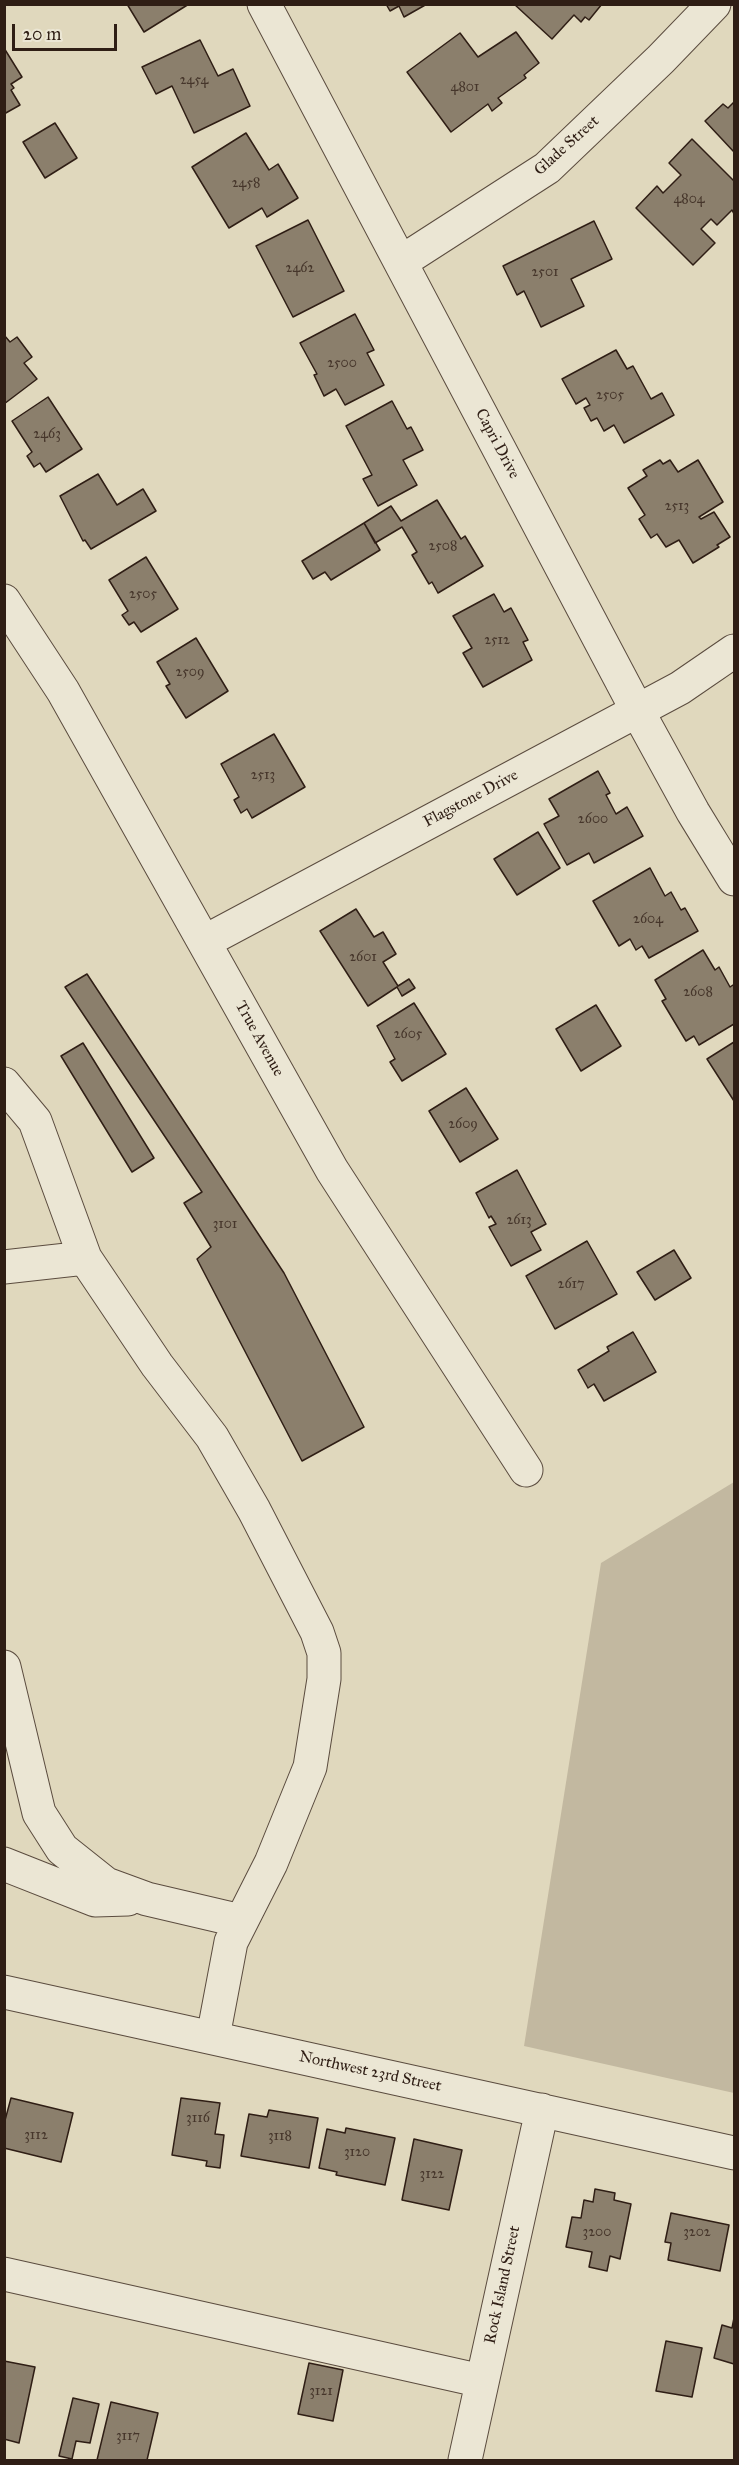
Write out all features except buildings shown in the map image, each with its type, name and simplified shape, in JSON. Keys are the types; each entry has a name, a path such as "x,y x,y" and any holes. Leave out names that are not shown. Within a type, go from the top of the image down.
{"street":[{"name":"Capri Drive","path":"264,4 637,710 693,812 735,879"},
{"name":"Glade Street","path":"401,262 547,168 661,59 714,4"},
{"name":"True Avenue","path":"4,601 63,691 332,1170 526,1470"},
{"name":"Flagstone Drive","path":"204,942 680,688 735,651"},
{"path":"4,1084 35,1120 85,1258 157,1365 212,1437 254,1510 317,1632 324,1653 324,1679 310,1767 271,1863 231,1942 213,2037"},
{"path":"4,1267 85,1258"},
{"path":"4,1667 39,1813 62,1849 106,1884 147,1899 241,1922"},
{"path":"4,1864 95,1900 147,1899"},
{"name":"Northwest 23rd Street","path":"4,1992 735,2153"},
{"name":"Rock Island Street","path":"465,2460 542,2110"},
{"path":"4,2274 482,2381"}],"shaded area":[{"path":"734,1482 734,2093 524,2046 601,1563"}]}
